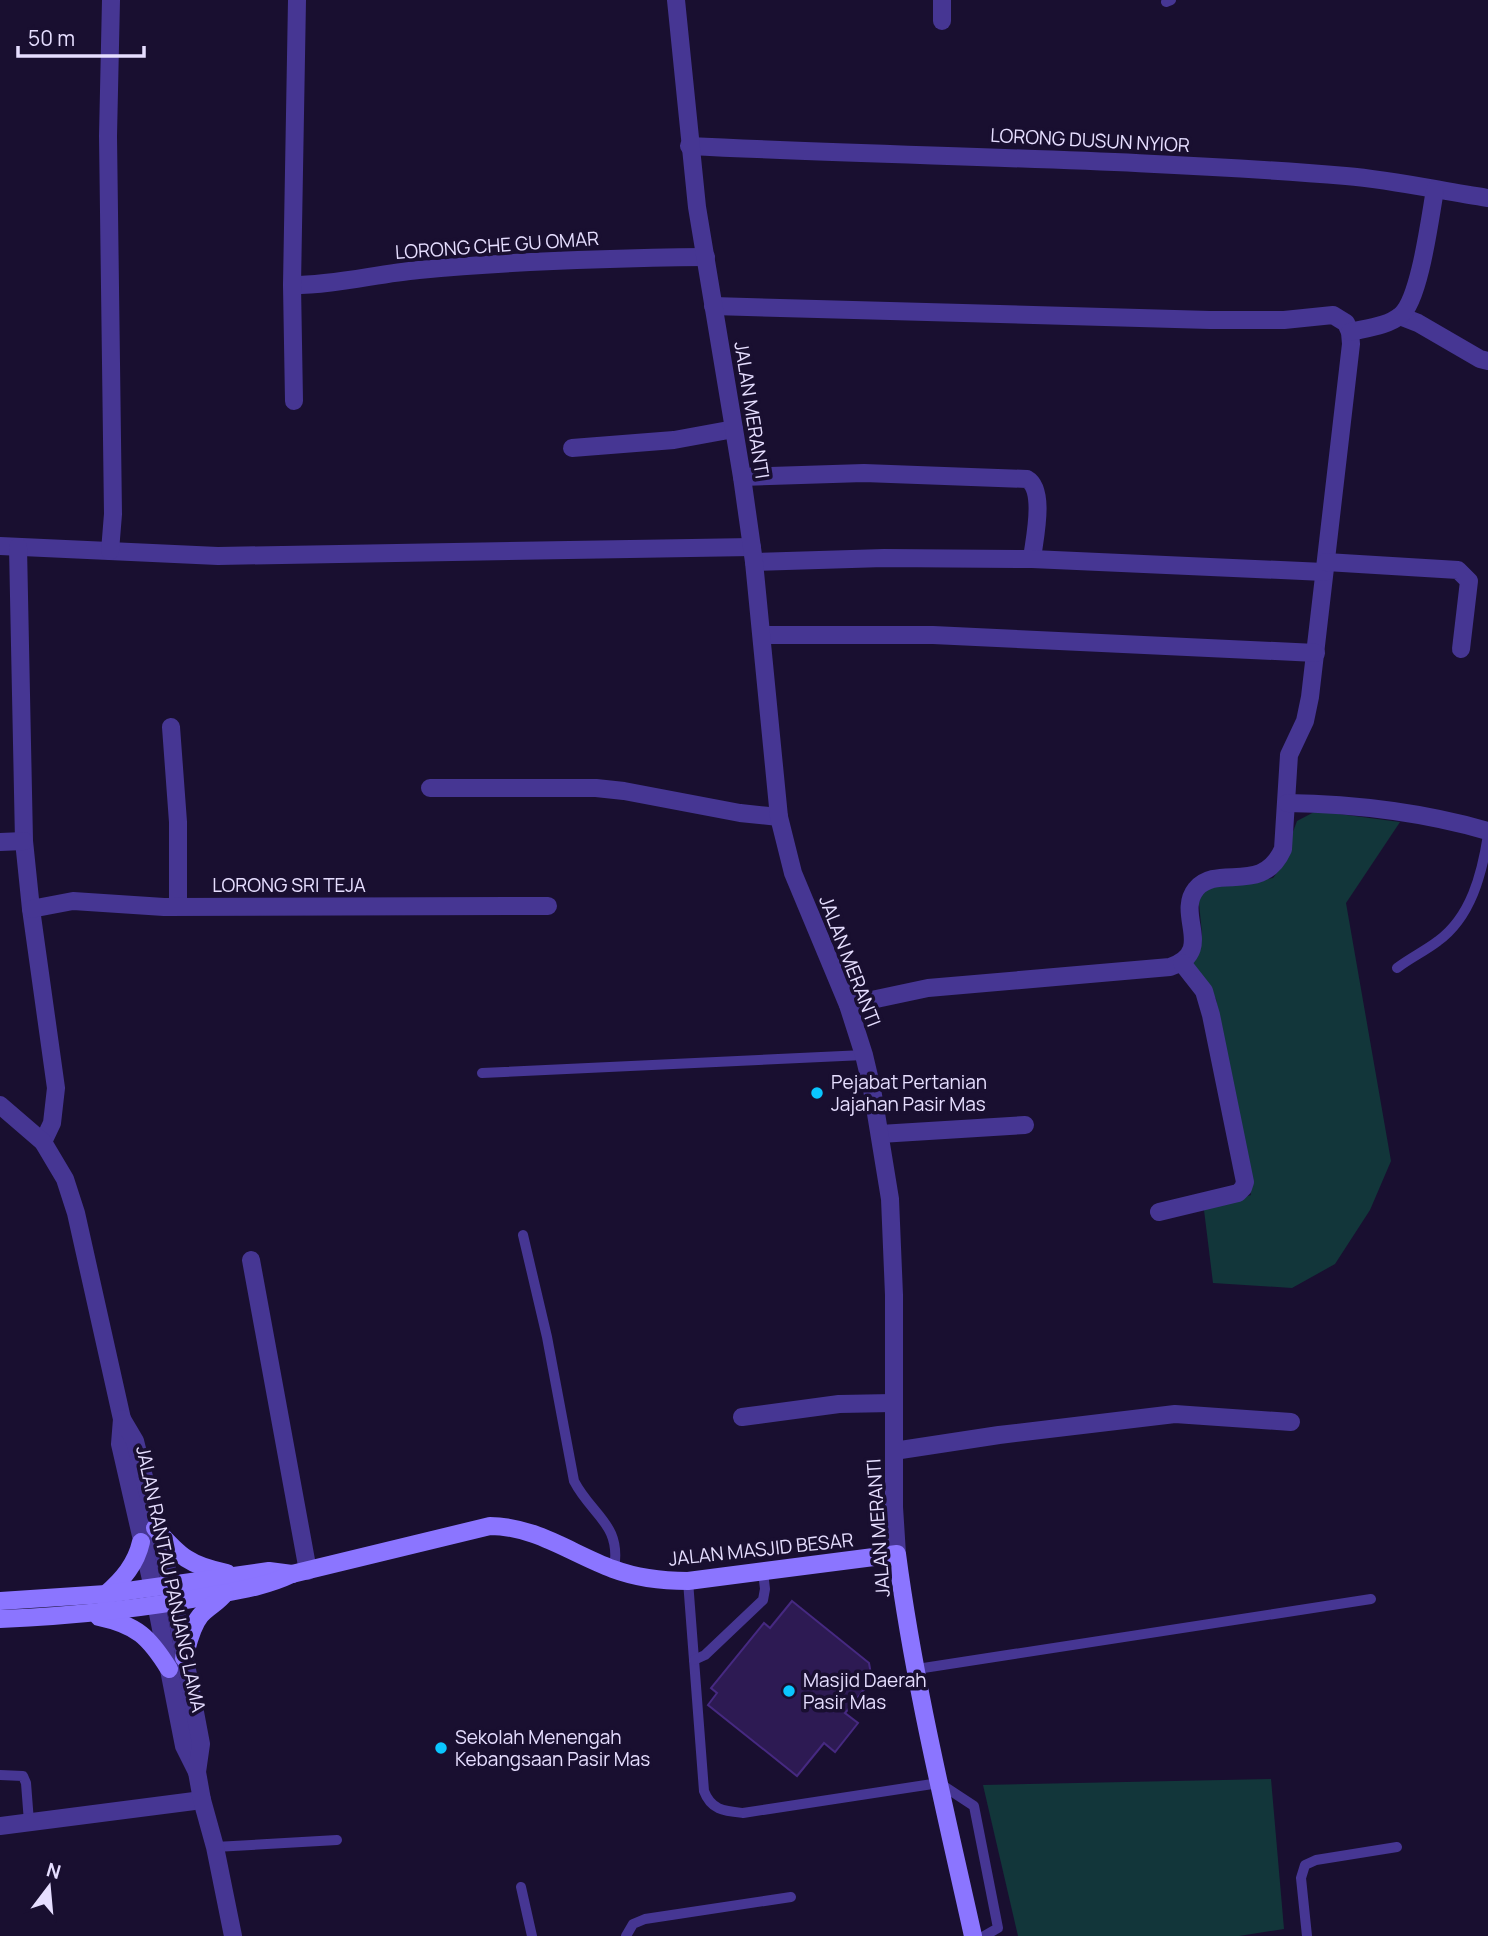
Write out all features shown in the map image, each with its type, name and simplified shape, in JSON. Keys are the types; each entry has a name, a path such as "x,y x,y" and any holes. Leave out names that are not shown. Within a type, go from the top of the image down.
{"main road":[{"name":"JALAN MASJID BESAR","path":"300,1572 490,1526 508,1526 526,1531 614,1569 666,1581 688,1581 898,1554"},
{"path":"155,1528 179,1555 188,1561 205,1569 238,1576"},
{"path":"106,1594 124,1578 141,1542"},
{"name":"JALAN MERANTI","path":"898,1554 939,1783 973,1936"},
{"path":"0,1619 88,1615 156,1606 173,1594 238,1576 269,1571 300,1572"},
{"path":"0,1601 153,1588 173,1594 225,1593 272,1584 300,1572"},
{"path":"88,1615 118,1621 135,1628 176,1663 201,1614 218,1602 225,1593"}],"street":[{"path":"110,551 113,514 108,136 111,0"},
{"path":"294,401 292,285 297,0"},
{"name":"JALAN MERANTI","path":"676,0 689,146 753,555 779,817 793,873 848,1005 864,1055 890,1199 894,1295 894,1507 898,1554"},
{"path":"942,0 942,21"},
{"name":"LORONG DUSUN NYIOR","path":"689,146 1166,164 1349,176 1488,198"},
{"path":"1350,332 1388,323 1400,316 1412,299 1435,190"},
{"name":"LORONG CHE GU OMAR","path":"292,285 342,282 415,270 531,261 706,257"},
{"path":"713,306 1210,320 1284,320 1333,316 1346,323 1350,332 1351,344 1316,653 1305,720 1289,755 1283,849 1271,868 1261,874 1208,881 1197,888 1191,899 1190,914 1195,940 1182,963 1146,971 928,988 848,1005"},
{"path":"1400,316 1488,361"},
{"path":"572,448 674,440 734,429"},
{"path":"742,477 864,473 1027,479 1036,490 1032,559"},
{"path":"43,1142 52,1123 55,1088 24,841 9,547 218,556 753,555 1458,570 1469,580 1461,649"},
{"path":"762,635 933,635 1316,653"},
{"path":"171,727 178,822 178,906"},
{"path":"430,788 597,788 740,813 779,817"},
{"path":"1287,803 1393,810 1434,816 1488,833"},
{"path":"0,842 24,841"},
{"name":"LORONG SRI TEJA","path":"31,909 73,901 119,906 548,906"},
{"path":"1159,1212 1238,1193 1244,1188 1245,1182 1224,1072 1207,1003 1199,984 1182,963"},
{"path":"0,1105 43,1142 65,1179 76,1213 122,1419"},
{"path":"880,1134 1025,1125"},
{"path":"251,1261 300,1572"},
{"path":"741,1417 839,1404 893,1403"},
{"path":"894,1451 1175,1413 1291,1422"},
{"name":"JALAN RANTAU PANJANG LAMA","path":"122,1419 135,1441 173,1594 184,1746 197,1772 233,1936"},
{"name":"JALAN RANTAU PANJANG LAMA","path":"122,1419 120,1444 141,1542 156,1606 176,1663"},
{"path":"0,1825 202,1800"}],"lane":[{"path":"1397,968 1414,955 1436,944 1461,919 1480,873 1488,833"},
{"path":"482,1073 864,1055"},
{"path":"523,1235 547,1337 574,1481 613,1536 616,1555 614,1569"},
{"path":"694,1660 705,1655 763,1600 763,1572"},
{"path":"688,1581 704,1791 708,1801 715,1808 743,1813 939,1783 974,1806 998,1928 984,1936"},
{"path":"917,1670 1371,1599"},
{"path":"0,1775 23,1776 29,1822"},
{"path":"215,1847 337,1840"},
{"path":"1307,1936 1301,1878 1305,1865 1316,1860 1397,1847"},
{"path":"521,1887 532,1936"},
{"path":"626,1936 633,1924 645,1919 791,1897"}],"green space":[{"path":"1316,811 1400,822 1346,903 1391,1161 1370,1210 1335,1264 1292,1288 1213,1283 1204,1210 1251,1195 1216,999 1192,962 1197,958 1202,934 1199,903 1202,892 1215,886 1273,878 1279,870 1297,821"},
{"path":"1271,1779 1284,1929 1239,1936 1018,1936 983,1785"}],"building":[{"name":"Masjid Daerah Pasir Mas","path":"792,1601 869,1663 872,1680 845,1713 858,1723 835,1752 824,1743 797,1776 708,1705 717,1693 711,1688 764,1623 770,1628"}],"place":[{"name":"Pejabat Pertanian Jajahan Pasir Mas","path":"817,1093"},
{"name":"Masjid Daerah Pasir Mas","path":"789,1691"},
{"name":"Sekolah Menengah Kebangsaan Pasir Mas","path":"441,1748"}]}
